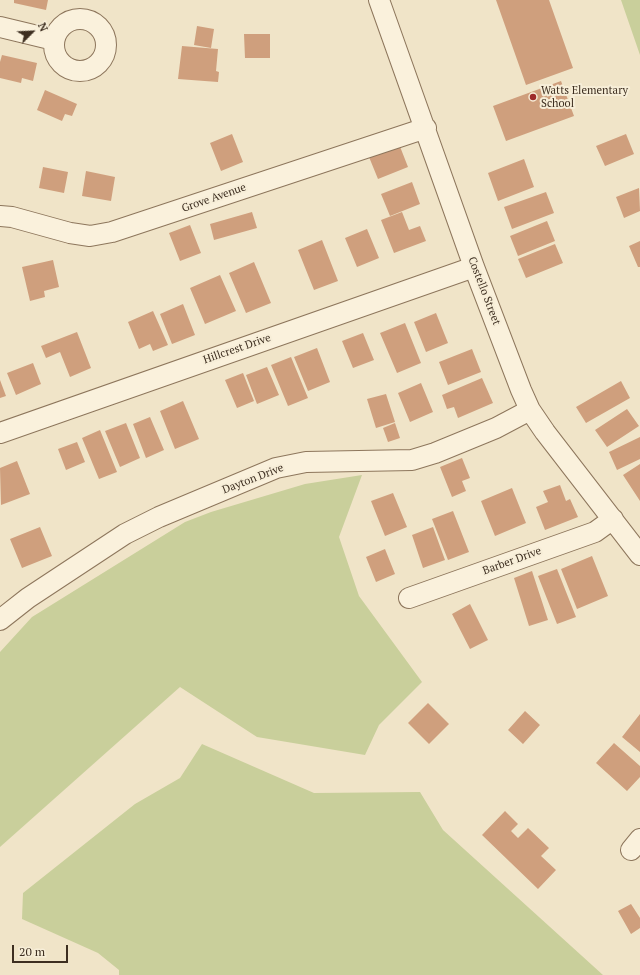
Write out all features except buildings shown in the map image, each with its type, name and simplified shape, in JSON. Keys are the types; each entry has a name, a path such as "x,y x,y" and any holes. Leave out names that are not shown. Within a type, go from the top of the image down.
{"street":[{"name":"Costello Street","path":"379,0 426,128 474,266 530,410 544,432 640,555"},
{"path":"0,27 54,40"},
{"name":"Grove Avenue","path":"0,216 12,217 70,233 90,236 112,232 426,128"},
{"name":"Hillcrest Drive","path":"0,433 474,266"},
{"name":"Dayton Drive","path":"0,620 28,598 125,534 276,468 306,462 412,460 435,453 496,428 530,410"},
{"name":"Barber Drive","path":"409,598 595,532 613,519"}],"green space":[{"path":"621,0 640,0 640,55"},
{"path":"362,475 339,537 359,596 422,682 379,725 365,755 257,737 180,687 0,847 0,652 32,617 185,522 211,512 305,484"},
{"path":"202,744 314,793 420,792 443,830 603,975 119,975 119,970 98,953 22,919 23,893 135,804 180,778"}],"place":[{"name":"Watts Elementary School","path":"533,97"}]}
